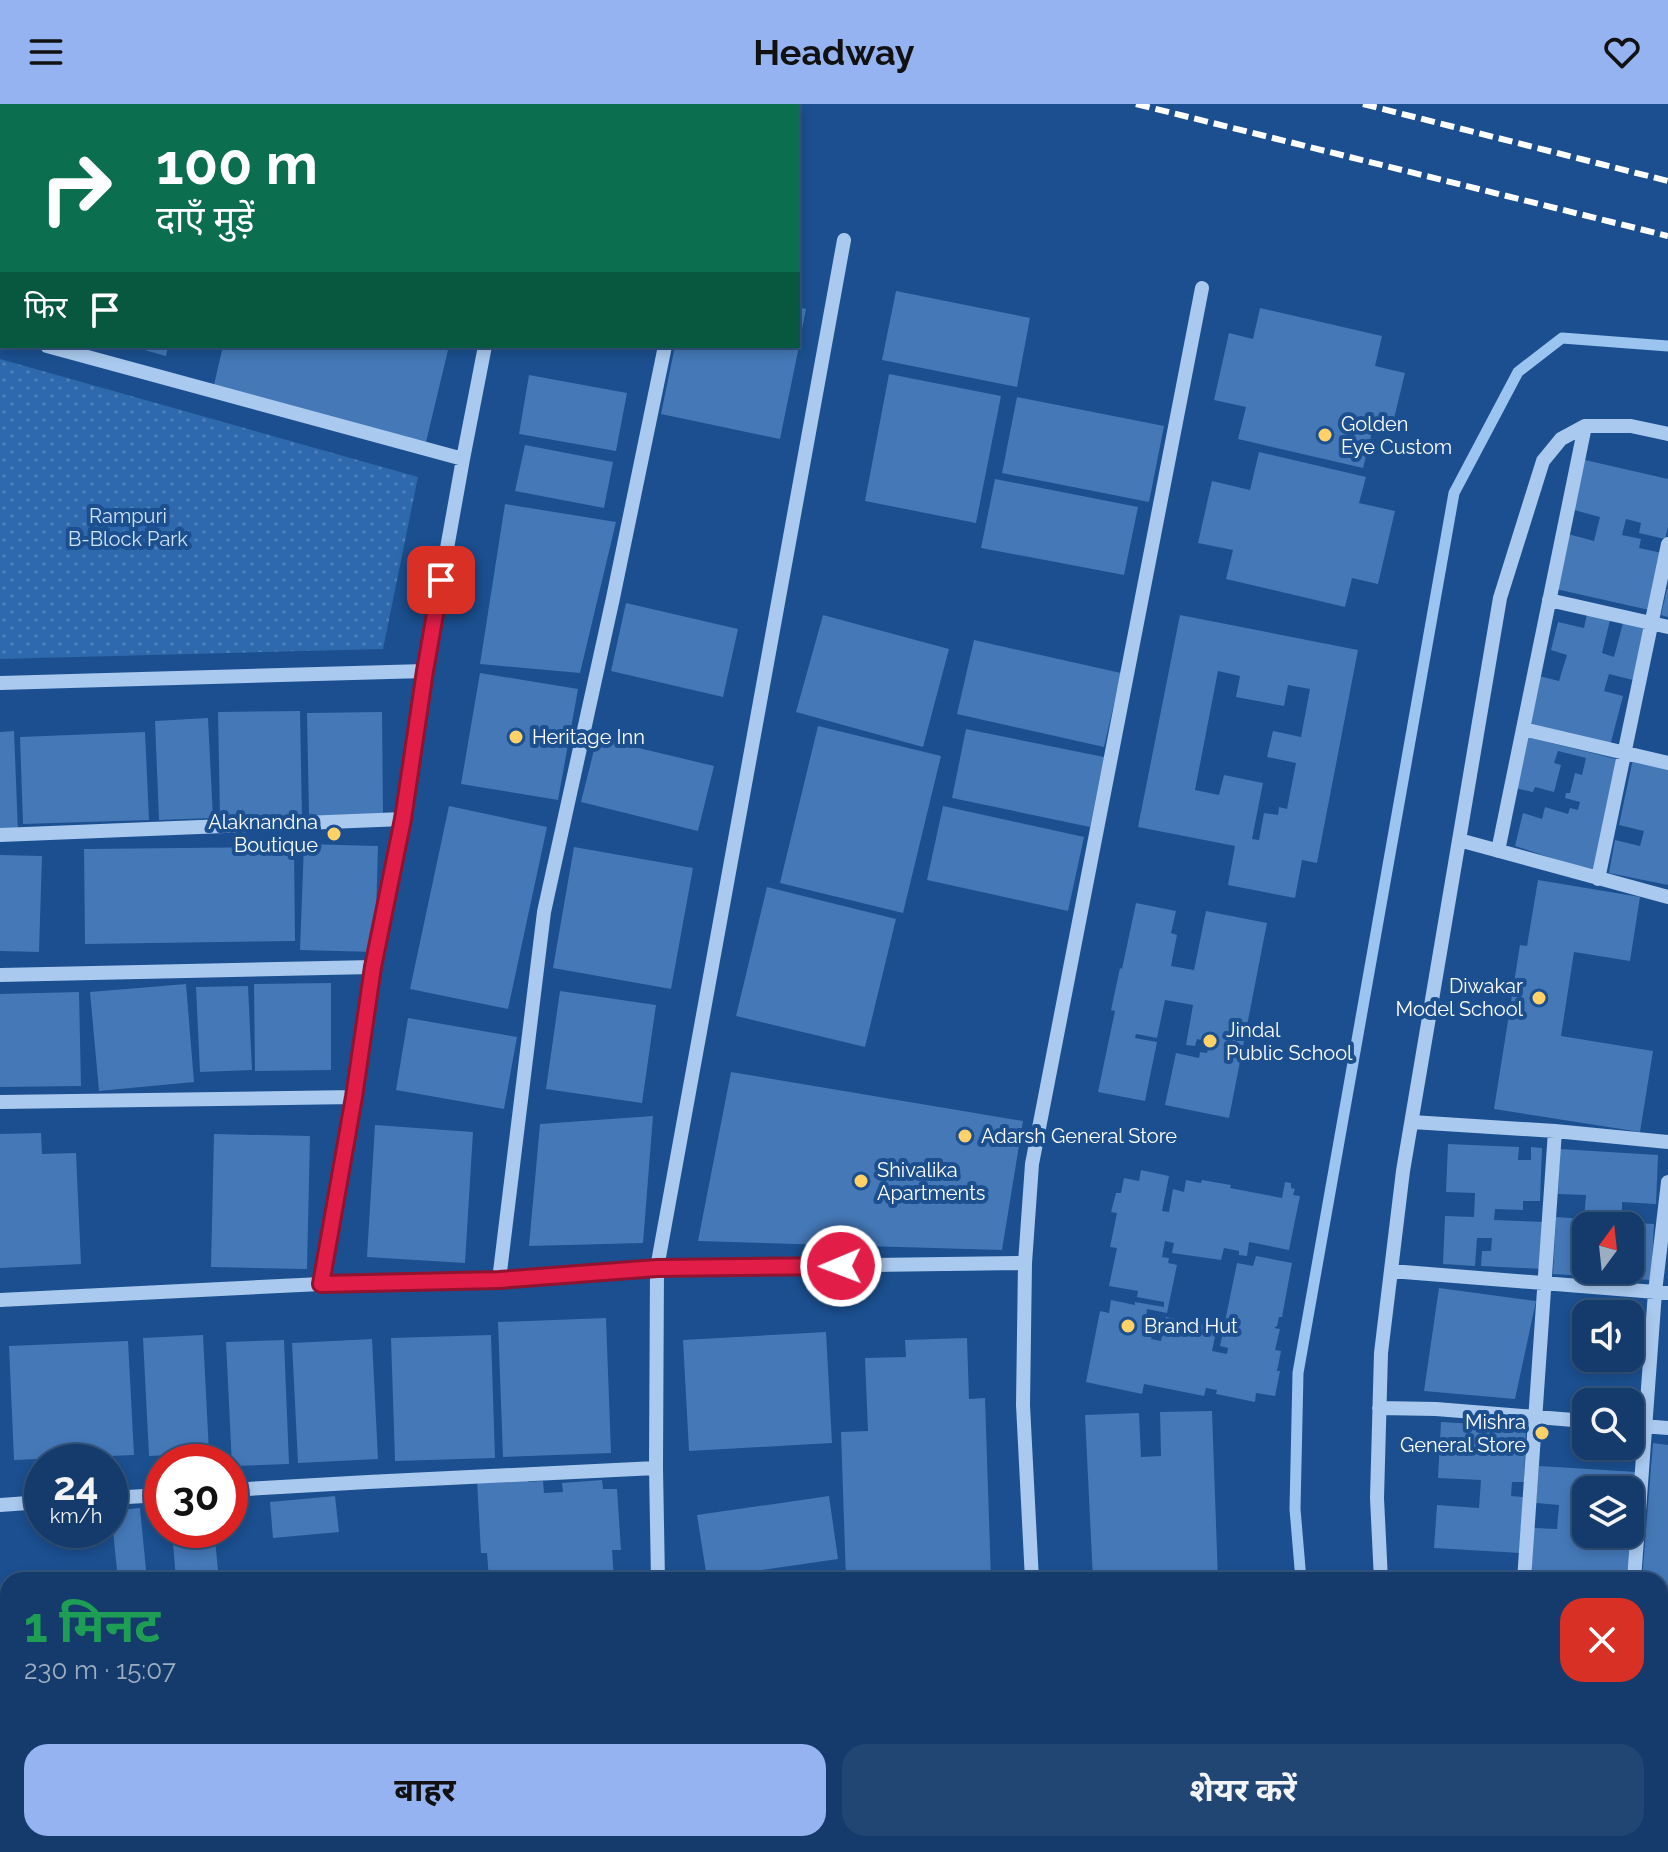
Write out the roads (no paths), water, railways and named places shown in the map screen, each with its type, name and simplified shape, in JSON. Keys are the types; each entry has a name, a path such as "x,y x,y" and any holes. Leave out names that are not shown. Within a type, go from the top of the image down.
{"street":[{"path":"658,1572 657,1268 844,240"},
{"path":"1032,1572 1023,1405 1025,1263 1032,1164 1202,288"},
{"path":"54,348 463,459"},
{"path":"321,1284 373,967 403,819 425,671 485,348"},
{"path":"499,1280 544,912 665,348"},
{"path":"1498,851 1585,426"},
{"path":"1381,1572 1377,1498 1381,1353 1403,1171 1500,598 1543,461 1561,439 1585,426 1631,426 1668,434"},
{"path":"1598,879 1668,544"},
{"path":"1549,600 1668,627"},
{"path":"0,683 425,671"},
{"path":"1523,729 1668,763"},
{"path":"0,835 403,819"},
{"path":"1459,840 1668,897"},
{"path":"0,975 373,967"},
{"path":"0,1102 354,1097"},
{"path":"1412,1122 1668,1142"},
{"path":"1525,1572 1555,1131"},
{"path":"1644,1392 1662,1292 1668,1182"},
{"path":"0,1300 321,1284 499,1280 657,1268 1025,1263"},
{"path":"1391,1271 1662,1292"},
{"path":"1379,1408 1436,1409 1572,1420"},
{"path":"1644,1426 1668,1428"},
{"path":"1634,1572 1637,1460"},
{"path":"248,1489 656,1468"},
{"path":"0,1505 24,1503"}],"waterway":[{"path":"1300,1572 1295,1509 1298,1373 1454,493 1518,372 1562,338 1668,346"}],"railway":[{"path":"1136,104 1668,236"},
{"path":"1363,104 1668,181"}],"place":[{"name":"Golden Eye Custom","path":"1325,435"},
{"name":"Heritage Inn","path":"516,737"},
{"name":"Alaknandna Boutique","path":"334,834"},
{"name":"Diwakar Model School","path":"1539,998"},
{"name":"Jindal Public School","path":"1210,1041"},
{"name":"Adarsh General Store","path":"965,1136"},
{"name":"Shivalika Apartments","path":"861,1181"},
{"name":"Brand Hut","path":"1128,1326"},
{"name":"Mishra General Store","path":"1542,1433"}],"park label":[{"name":"Rampuri B-Block Park","path":"128,528"}]}
